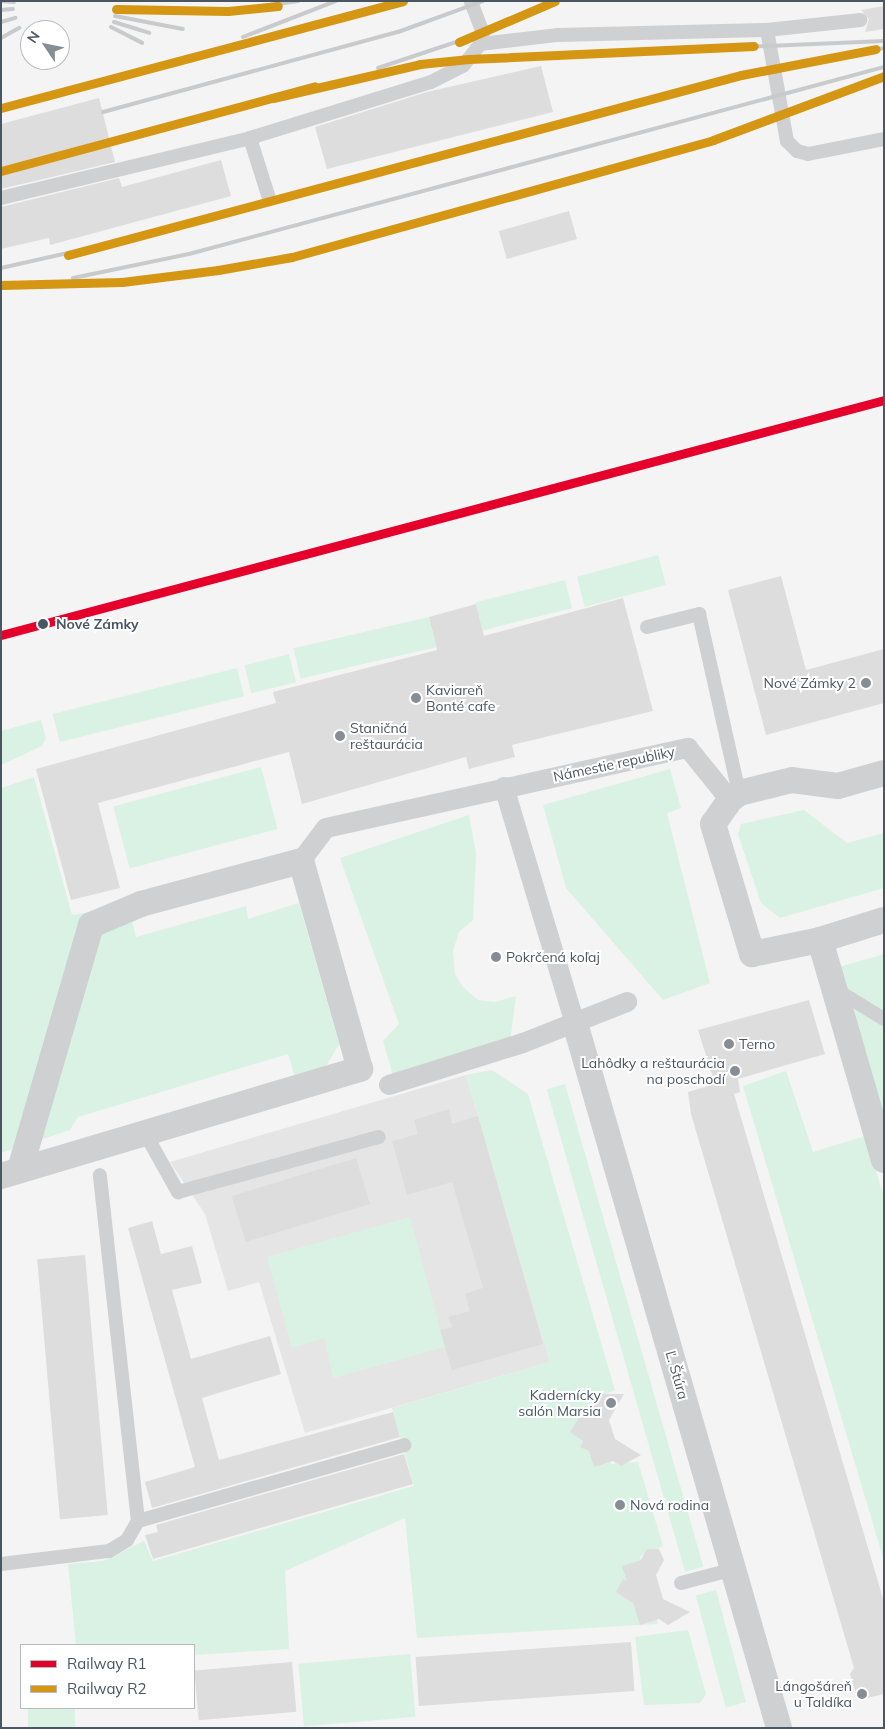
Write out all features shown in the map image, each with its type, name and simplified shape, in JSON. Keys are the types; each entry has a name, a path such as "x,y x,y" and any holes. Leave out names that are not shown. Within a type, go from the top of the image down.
{"street":[{"name":"Námestie republiky","path":"300,861 326,828 504,787 688,748 734,796"},
{"path":"884,773 838,786 792,780 734,796 714,824 752,954 820,940 884,920"},
{"path":"504,787 575,1023"},
{"path":"300,861 360,1069 11,1173 91,925 141,904 300,861"},
{"path":"820,940 832,988 884,1160"},
{"path":"389,1086 575,1023 627,1002"},
{"name":"Ľ. Štúra","path":"575,1023 779,1728"}],"lane":[{"path":"1,198 250,138 431,82 463,66 480,44 483,33 471,1"},
{"path":"480,44 558,35 767,30 860,20"},
{"path":"767,30 787,141 798,151 808,154 884,140"},
{"path":"250,138 268,195"},
{"path":"647,627 699,614 734,796"},
{"path":"832,988 884,1019"},
{"path":"144,1133 178,1192 379,1137"},
{"path":"1,1564 109,1551 127,1540 138,1521 100,1175"},
{"path":"138,1521 404,1445"},
{"path":"682,1583 734,1570"}],"shaded area":[{"path":"466,1075 550,1362 305,1433 259,1282 228,1291 205,1214 170,1162"}],"green space":[{"path":"658,555 666,585 585,607 577,577"},
{"path":"565,580 572,608 483,630 476,602"},
{"path":"429,617 436,647 301,678 294,648"},
{"path":"289,654 296,682 251,693 244,665"},
{"path":"237,668 244,696 60,742 53,714"},
{"path":"41,720 46,738 42,746 1,765 1,731"},
{"path":"261,767 278,829 130,868 113,807"},
{"path":"670,769 681,808 667,813 710,983 663,1000 566,888 543,805"},
{"path":"34,777 72,915 95,911 131,917 136,937 246,906 248,919 299,903 339,1044 325,1068 295,1077 288,1054 78,1117 70,1130 1,1153 1,788"},
{"path":"804,810 847,843 884,833 884,888 780,918 761,903 738,834 741,824"},
{"path":"469,815 476,853 473,920 459,932 453,951 455,974 463,987 478,1000 495,1002 516,996 510,1042 394,1079 383,1041 399,1024 340,858"},
{"path":"884,954 884,1011 844,986 836,968"},
{"path":"855,1009 884,1027 884,1126 850,1014"},
{"path":"492,1070 528,1094 615,1390 591,1401 611,1464 638,1462 663,1546 640,1557 658,1624 417,1638 405,1518 285,1571 289,1649 195,1655 195,1644 76,1644 68,1564 103,1561 144,1541 153,1561 414,1486 392,1408 550,1362 466,1075"},
{"path":"786,1071 813,1152 865,1136 884,1197 884,1561 743,1086"},
{"path":"565,1084 703,1567 685,1572 547,1089"},
{"path":"410,1217 445,1347 333,1378 324,1338 292,1348 267,1257"},
{"path":"716,1590 746,1702 726,1707 696,1595"},
{"path":"688,1630 706,1694 700,1703 644,1705 635,1637"},
{"path":"410,1654 415,1717 304,1727 298,1664"},
{"path":"28,1709 75,1709 75,1728 28,1728"}],"building":[{"path":"884,6 884,29 865,32 869,19 861,10"},
{"path":"541,66 553,112 327,169 315,127 427,92"},
{"path":"99,98 115,162 1,189 1,124"},
{"path":"221,160 231,196 50,245 49,238 1,249 1,207 119,178 122,187"},
{"path":"569,211 577,239 507,259 499,231"},
{"path":"781,576 806,670 884,649 884,703 766,735 728,590"},
{"path":"623,598 653,711 512,745 515,757 469,769 466,757 302,804 289,752 98,803 120,888 71,900 36,769 276,703 273,692 437,650 429,617 476,604 484,636"},
{"path":"809,1000 825,1054 738,1079 740,1092 734,1094 884,1602 884,1694 858,1700 850,1674 854,1668 691,1114 688,1092 715,1084 698,1030"},
{"path":"449,1109 452,1124 478,1116 543,1344 452,1370 440,1330 452,1327 448,1317 470,1311 465,1294 483,1288 452,1182 407,1195 392,1141 418,1134 414,1120"},
{"path":"356,1158 370,1204 246,1242 232,1196"},
{"path":"152,1221 161,1254 192,1246 202,1283 172,1290 191,1359 270,1336 281,1374 202,1398 219,1460 393,1412 400,1437 152,1508 145,1482 195,1467 128,1228"},
{"path":"85,1255 108,1515 60,1519 37,1259"},
{"path":"600,1394 624,1394 609,1420 615,1439 641,1455 621,1466 613,1461 594,1467 589,1451 580,1447 583,1441 570,1432 579,1418 577,1410 596,1405"},
{"path":"404,1454 413,1484 153,1559 145,1535 158,1532 156,1525"},
{"path":"647,1549 659,1549 664,1560 656,1575 663,1599 690,1612 668,1625 659,1619 640,1625 633,1603 616,1592 623,1579 627,1581 622,1566 641,1560"},
{"path":"631,1642 634,1691 419,1706 416,1657"},
{"path":"292,1662 296,1712 199,1720 195,1670"}],"railway":[{"path":"1,1 14,2"},
{"path":"116,9 228,11 298,1"},
{"path":"243,37 336,1"},
{"path":"1,108 403,1"},
{"path":"103,112 398,32 483,1"},
{"path":"378,68 483,33 555,1"},
{"path":"1,10 13,9"},
{"path":"115,16 183,29"},
{"path":"1,22 15,18"},
{"path":"114,22 149,33"},
{"path":"111,27 142,43"},
{"path":"1,38 19,28"},
{"path":"273,98 420,64 469,59 884,41"},
{"path":"1,268 130,239 741,75 884,48"},
{"path":"73,278 189,254 884,67"},
{"path":"1,285 122,282 218,270 292,257 713,140 884,76"},
{"path":"110,142 279,96"}],"rail line":[{"name":"R2","path":"1,108 403,1"},
{"name":"R2","path":"459,42 555,1"},
{"name":"R2","path":"116,9 228,11 278,6"},
{"name":"R2","path":"273,98 420,64 469,59 754,46"},
{"name":"R2","path":"68,255 741,75 876,49"},
{"name":"R2","path":"1,285 122,282 218,270 292,257 713,140 884,76"},
{"name":"R2","path":"1,171 315,86"},
{"name":"R1","path":"1,635 884,400"}],"place":[{"name":"Nové Zámky","path":"43,624"},
{"name":"Nové Zámky 2","path":"866,683"},
{"name":"Kaviareň Bonté cafe","path":"416,698"},
{"name":"Staničná reštaurácia","path":"340,736"},
{"name":"Pokrčená koľaj","path":"496,957"},
{"name":"Terno","path":"729,1044"},
{"name":"Lahôdky a reštaurácia na poschodí","path":"735,1071"},
{"name":"Kadernícky salón Marsia","path":"611,1403"},
{"name":"Nová rodina","path":"620,1505"},
{"name":"Lángošáreň u Taldíka","path":"862,1694"}]}
